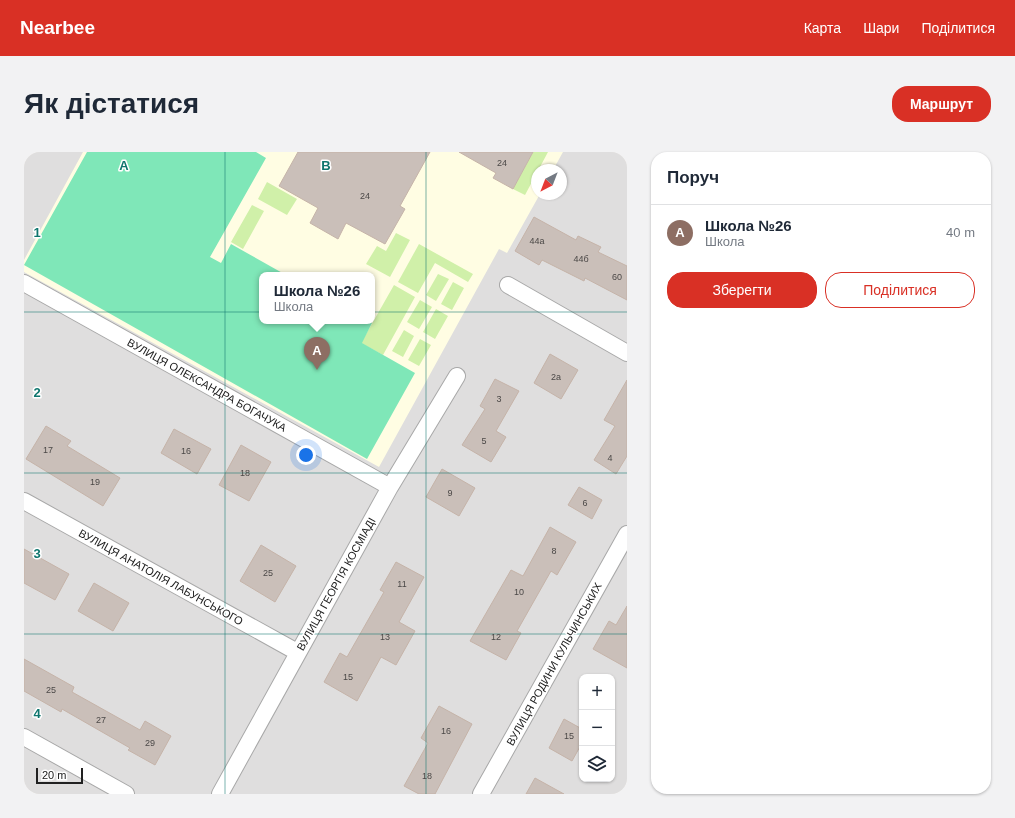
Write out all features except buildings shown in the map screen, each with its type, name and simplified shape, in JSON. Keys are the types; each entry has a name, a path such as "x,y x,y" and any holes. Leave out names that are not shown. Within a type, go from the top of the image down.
{"street":[{"name":"ВУЛИЦЯ ОЛЕКСАНДРА БОГАЧУКА","path":"24,283 390,487"},
{"path":"508,285 627,353"},
{"name":"ВУЛИЦЯ ГЕОРГІЯ КОСМІАДІ","path":"220,794 297,652 390,487 457,376"},
{"name":"ВУЛИЦЯ АНАТОЛІЯ ЛАБУНСЬКОГО","path":"24,501 297,652"},
{"name":"ВУЛИЦЯ РОДИНИ КУЛЬЧИНСЬКИХ","path":"482,794 627,534"},
{"path":"24,737 126,794"}],"shaded area":[{"path":"24,152 627,152 627,794 24,794"},
{"path":"83,152 563,152 556,164 531,164 531,200 537,200 507,253 499,249 379,467 24,272 24,260"}],"green space":[{"path":"87,152 256,152 266,158 210,257 221,263 231,244 281,272 259,272 259,324 372,324 362,343 415,373 367,459 24,265"},
{"path":"533,152 548,152 542,164 531,164 531,184 525,195 513,189"},
{"path":"267,182 297,199 287,215 258,199"},
{"path":"252,205 264,211 243,249 231,242"},
{"path":"396,233 410,240 390,277 366,264 377,246 386,251"},
{"path":"419,244 473,274 468,282 435,263 418,293 398,282"},
{"path":"438,274 449,279 436,301 426,295"},
{"path":"453,282 464,288 452,310 441,304"},
{"path":"394,285 415,297 383,355 361,343 372,324 375,324 375,318"},
{"path":"420,300 432,307 419,329 407,322"},
{"path":"436,309 448,316 435,339 423,332"},
{"path":"404,330 414,336 403,357 392,351"},
{"path":"420,339 431,345 419,366 408,360"}],"place":[{"name":"Школа №26","path":"317,370"}]}
